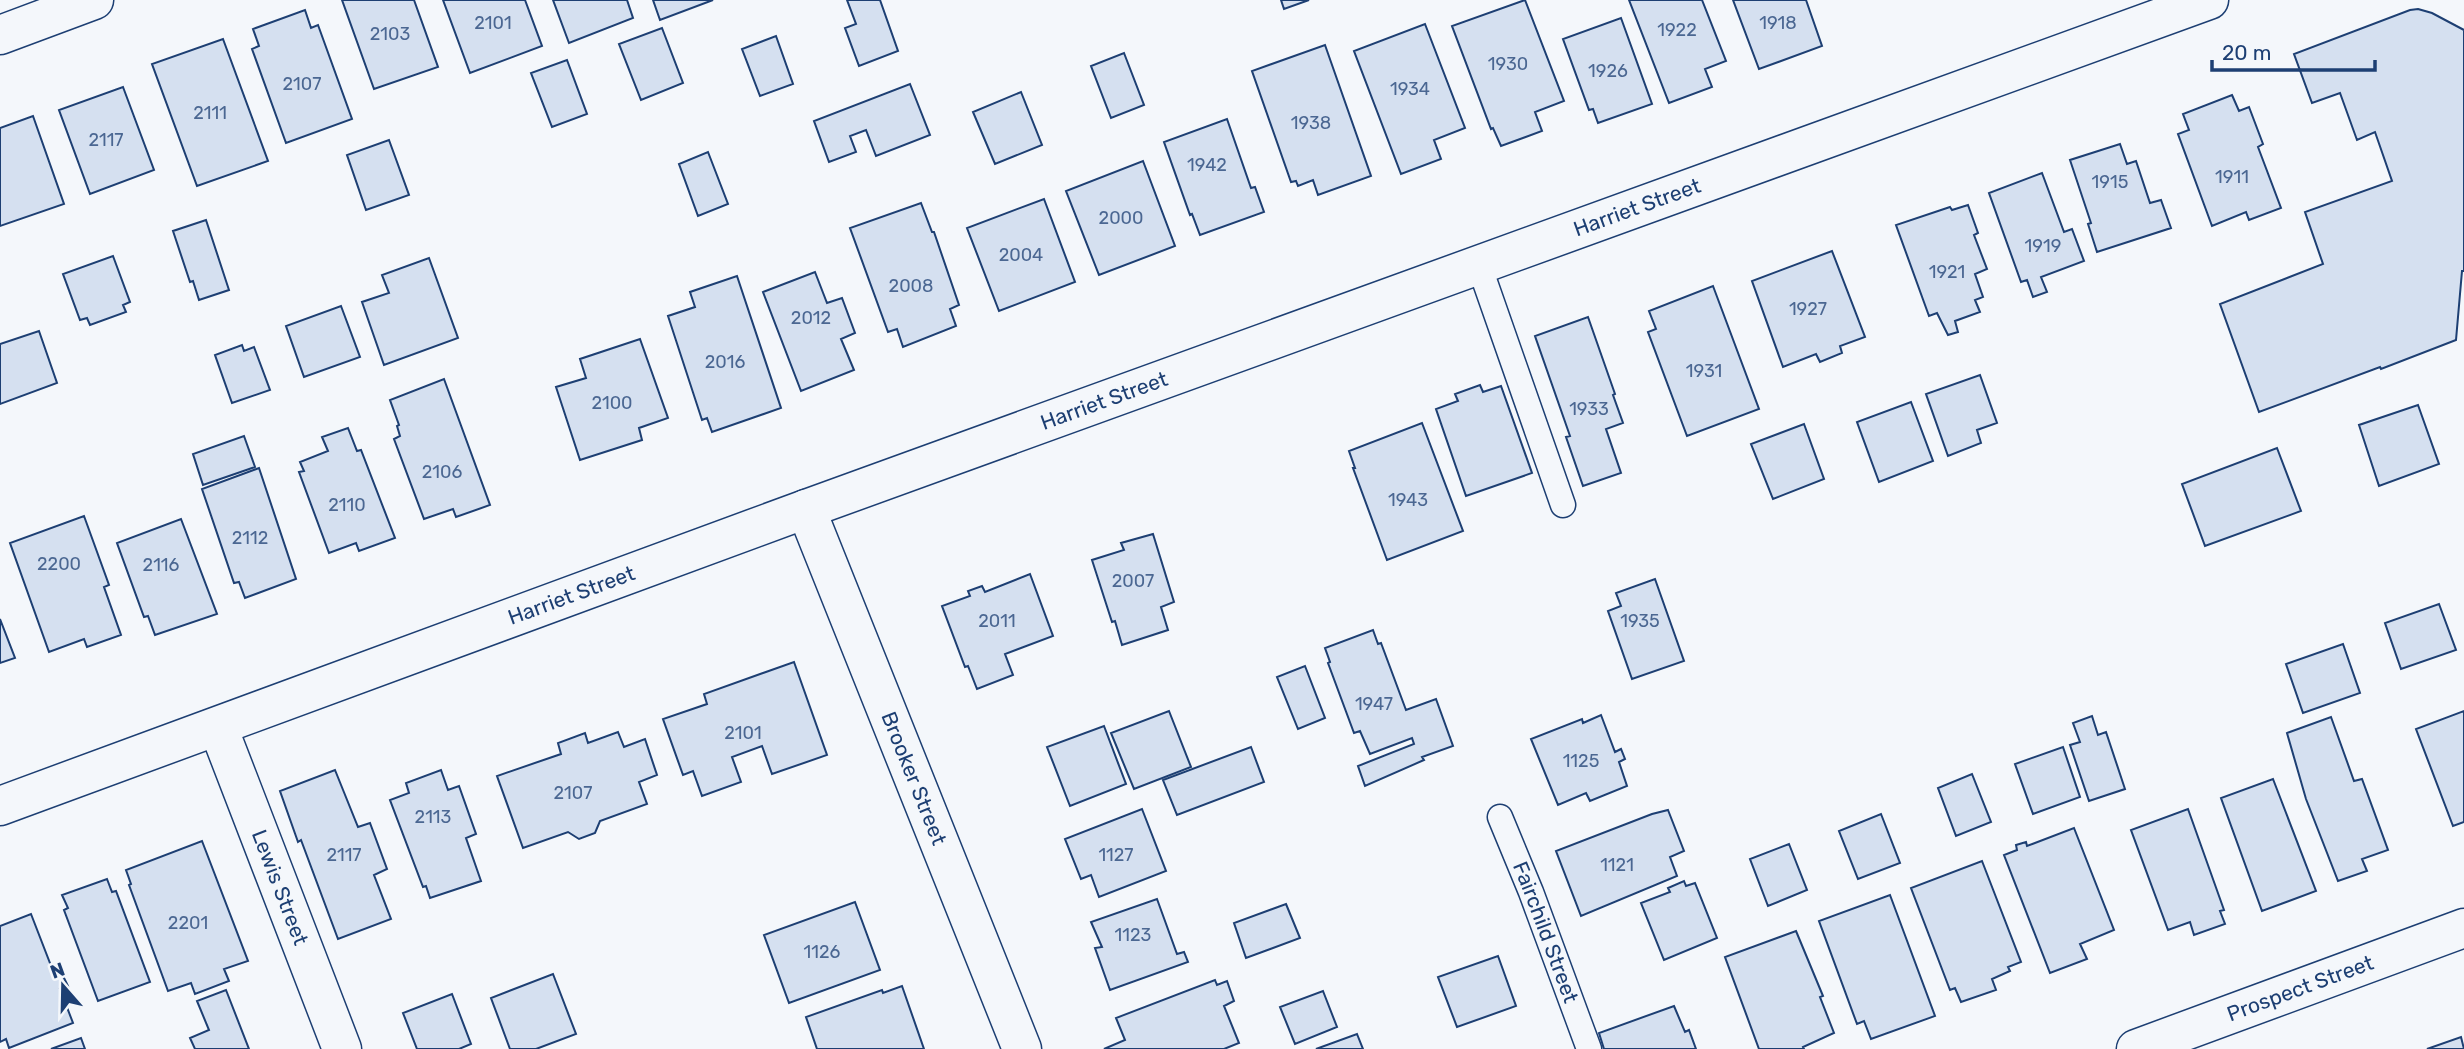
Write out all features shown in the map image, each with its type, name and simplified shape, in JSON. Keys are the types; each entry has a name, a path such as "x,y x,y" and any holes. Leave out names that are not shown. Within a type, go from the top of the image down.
{"street":[{"path":"0,34 54,7 94,0"},
{"name":"Harriet Street","path":"0,806 806,509 2209,0"},
{"name":"Brooker Street","path":"806,509 1022,1049"},
{"name":"Lewis Street","path":"218,727 342,1049"},
{"name":"Prospect Street","path":"2136,1049 2464,928"}],"lane":[{"path":"1479,265 1563,505"},
{"name":"Fairchild Street","path":"1500,817 1589,1049"}],"building":[{"path":"342,0 414,0 438,67 374,89"},
{"path":"443,0 525,0 542,46 470,73"},
{"path":"553,0 627,0 633,18 569,43"},
{"path":"653,0 713,0 660,20"},
{"path":"847,0 880,0 898,51 859,66 845,28 856,24"},
{"path":"1281,0 1309,0 1284,9"},
{"path":"1525,0 1564,101 1535,112 1542,131 1501,146 1493,128 1491,129 1452,26"},
{"path":"1629,0 1702,0 1726,61 1705,69 1712,87 1669,103"},
{"path":"1733,0 1806,0 1822,46 1759,69"},
{"path":"2418,9 2432,13 2464,30 2464,271 2456,340 2259,412 2220,304 2323,264 2305,212 2392,181 2375,132 2357,140 2340,93 2312,103 2294,54"},
{"path":"305,10 311,28 318,25 352,119 286,143 252,49 259,46 253,29"},
{"path":"1621,18 1652,104 1598,123 1593,109 1589,110 1563,39"},
{"path":"1425,24 1465,128 1434,140 1441,159 1401,174 1354,51"},
{"path":"662,28 683,83 641,100 619,44"},
{"path":"776,36 793,84 760,96 742,49"},
{"path":"223,39 268,161 197,186 152,64"},
{"path":"1325,45 1371,176 1318,195 1313,180 1298,186 1296,181 1291,182 1252,71"},
{"path":"1124,53 1144,105 1111,118 1091,66"},
{"path":"567,60 587,114 552,127 531,73"},
{"path":"910,84 930,135 876,156 866,130 850,136 856,152 829,162 814,121"},
{"path":"123,87 154,170 90,194 59,110"},
{"path":"1021,92 1042,145 995,164 973,112"},
{"path":"2232,95 2239,111 2249,107 2263,144 2258,147 2281,208 2249,220 2246,212 2212,226 2178,134 2189,130 2183,114"},
{"path":"33,116 64,204 0,226 0,128"},
{"path":"1227,119 1251,188 1255,187 1264,212 1200,235 1192,214 1190,215 1164,142"},
{"path":"389,140 409,195 366,210 347,155"},
{"path":"2120,144 2127,164 2136,161 2150,203 2161,200 2171,228 2097,252 2088,224 2091,223 2070,160"},
{"path":"708,152 728,204 698,216 679,164"},
{"path":"1143,161 1175,246 1099,275 1066,191"},
{"path":"2042,173 2064,232 2072,229 2084,261 2041,277 2047,292 2033,297 2027,280 2021,282 1989,193"},
{"path":"1044,199 1075,282 999,311 967,228"},
{"path":"921,203 959,305 950,309 956,326 903,347 897,329 888,332 850,228"},
{"path":"1968,205 1978,233 1974,235 1987,269 1975,274 1983,297 1975,300 1980,312 1955,321 1958,332 1948,335 1937,313 1929,316 1896,225 1950,207 1952,210"},
{"path":"206,220 229,290 199,300 173,231"},
{"path":"1832,251 1865,337 1840,346 1842,353 1820,362 1816,354 1783,367 1752,281"},
{"path":"113,256 130,302 123,305 126,312 90,325 87,318 80,320 63,274"},
{"path":"429,258 458,338 384,365 362,302 389,293 382,275"},
{"path":"815,272 827,303 842,298 855,333 841,339 854,370 801,391 763,292"},
{"path":"737,276 781,408 712,432 707,418 702,420 668,316 695,307 690,292"},
{"path":"1713,286 1759,409 1687,436 1648,332 1656,329 1649,311"},
{"path":"341,306 360,357 304,377 286,326"},
{"path":"1588,317 1623,423 1606,429 1621,473 1583,486 1566,437 1570,436 1535,336"},
{"path":"39,331 57,383 0,404 0,344"},
{"path":"640,339 668,418 639,428 642,440 580,460 556,387 586,378 580,359"},
{"path":"242,345 244,351 254,347 270,390 232,403 215,355"},
{"path":"1980,375 1997,423 1977,430 1981,443 1948,456 1926,394"},
{"path":"444,379 490,505 456,517 453,509 424,519 394,439 400,436 399,425 390,400"},
{"path":"1480,385 1483,392 1501,386 1532,473 1466,496 1436,409 1458,401 1455,394"},
{"path":"1911,402 1933,461 1879,482 1857,422"},
{"path":"2418,405 2439,464 2379,486 2359,425"},
{"path":"1422,423 1463,531 1387,560 1349,451"},
{"path":"1804,424 1824,479 1773,499 1751,444"},
{"path":"348,428 357,451 361,450 395,538 359,551 356,543 329,553 299,472 304,471 300,462 328,451 322,437"},
{"path":"244,436 255,467 203,485 193,454"},
{"path":"2277,448 2301,511 2205,546 2182,484"},
{"path":"259,468 296,579 245,598 239,582 234,583 202,489"},
{"path":"84,516 109,585 104,587 121,635 87,647 84,639 49,652 10,543"},
{"path":"181,519 217,614 155,635 148,616 144,617 117,543"},
{"path":"1153,534 1174,602 1161,607 1168,630 1122,645 1092,560 1124,550 1121,543"},
{"path":"1030,574 1053,636 1005,654 1013,675 977,689 968,666 965,667 942,606 970,596 968,591 982,586 985,592"},
{"path":"1655,579 1684,661 1632,679 1608,611 1621,606 1616,593"},
{"path":"2439,604 2456,650 2401,669 2385,623"},
{"path":"0,619 15,658 0,663"},
{"path":"1373,630 1378,644 1381,643 1406,710 1436,699 1453,746 1422,757 1424,760 1365,786 1358,766 1414,744 1412,738 1370,754 1360,731 1354,733 1325,648"},
{"path":"2343,644 2360,693 2303,713 2286,664"},
{"path":"794,662 827,755 772,774 762,746 732,757 741,782 702,796 693,771 683,775 663,719 707,704 704,694"},
{"path":"1305,666 1325,718 1298,729 1277,677"},
{"path":"1169,711 1191,767 1134,789 1111,733"},
{"path":"2464,711 2464,822 2453,826 2416,729"},
{"path":"1601,715 1615,752 1621,749 1625,759 1619,762 1627,786 1590,801 1586,793 1558,805 1531,739 1582,719 1583,723"},
{"path":"2092,716 2098,735 2106,732 2125,789 2089,801 2070,745 2080,742 2073,723"},
{"path":"2331,717 2354,781 2362,779 2388,850 2362,859 2367,871 2338,881 2306,799 2287,733"},
{"path":"1104,726 1126,784 1070,806 1047,747"},
{"path":"618,732 624,747 645,739 657,775 639,782 647,804 600,821 595,833 579,839 568,832 523,848 497,776 561,754 558,743 585,733 588,743"},
{"path":"1251,747 1264,782 1177,815 1163,780"},
{"path":"2063,747 2080,797 2033,814 2015,764"},
{"path":"335,770 358,827 370,823 387,869 374,875 391,919 338,939 280,791"},
{"path":"441,770 448,790 459,786 476,834 466,838 481,881 430,898 426,886 423,887 390,800 409,793 406,783"},
{"path":"1972,774 1991,822 1956,836 1938,788"},
{"path":"2273,779 2316,891 2262,911 2221,798"},
{"path":"1142,809 1166,871 1099,897 1091,875 1081,879 1065,839"},
{"path":"2188,809 2224,910 2220,911 2225,924 2194,935 2190,922 2168,930 2131,830"},
{"path":"1668,810 1684,851 1670,857 1677,876 1581,916 1556,851"},
{"path":"1881,814 1900,863 1858,879 1839,831"},
{"path":"2074,828 2114,930 2080,944 2087,959 2050,973 2004,855 2017,850 2016,845 2026,842 2027,846"},
{"path":"202,841 248,961 224,969 229,981 195,994 191,983 168,991 126,870"},
{"path":"1789,844 1807,890 1768,906 1750,859"},
{"path":"1982,861 2021,962 2008,967 2010,971 1992,979 1996,990 1961,1002 1955,988 1950,990 1911,888"},
{"path":"107,879 112,892 116,891 150,982 98,1001 64,910 68,908 62,895"},
{"path":"1684,881 1686,886 1695,883 1717,938 1664,960 1641,903 1670,892 1668,888"},
{"path":"1890,895 1935,1016 1871,1039 1864,1021 1857,1024 1819,921"},
{"path":"1157,899 1177,954 1184,952 1188,962 1110,990 1095,948 1102,947 1091,922"},
{"path":"855,902 880,970 789,1003 764,935"},
{"path":"1286,904 1300,938 1246,958 1234,923"},
{"path":"31,914 55,976 62,974 68,986 60,989 73,1023 9,1048 6,1039 0,1042 0,926"},
{"path":"1796,931 1823,996 1820,997 1834,1033 1803,1047 1804,1049 1759,1049 1725,957"},
{"path":"1498,956 1516,1006 1457,1027 1438,977"},
{"path":"553,974 576,1034 536,1049 510,1049 491,998"},
{"path":"1215,980 1217,985 1227,981 1234,1001 1224,1006 1239,1043 1224,1049 1104,1049 1125,1040 1116,1018"},
{"path":"902,986 924,1049 817,1049 806,1017 882,990 883,993"},
{"path":"226,990 249,1049 195,1049 190,1038 209,1030 197,1001"},
{"path":"1323,991 1337,1027 1295,1044 1280,1007"},
{"path":"452,994 471,1044 459,1049 417,1049 403,1013"},
{"path":"1674,1006 1685,1032 1689,1030 1696,1049 1604,1049 1599,1033"},
{"path":"1357,1034 1363,1049 1316,1049"},
{"path":"2461,1037 2464,1049 2427,1049"},
{"path":"81,1038 85,1049 51,1049"}]}
